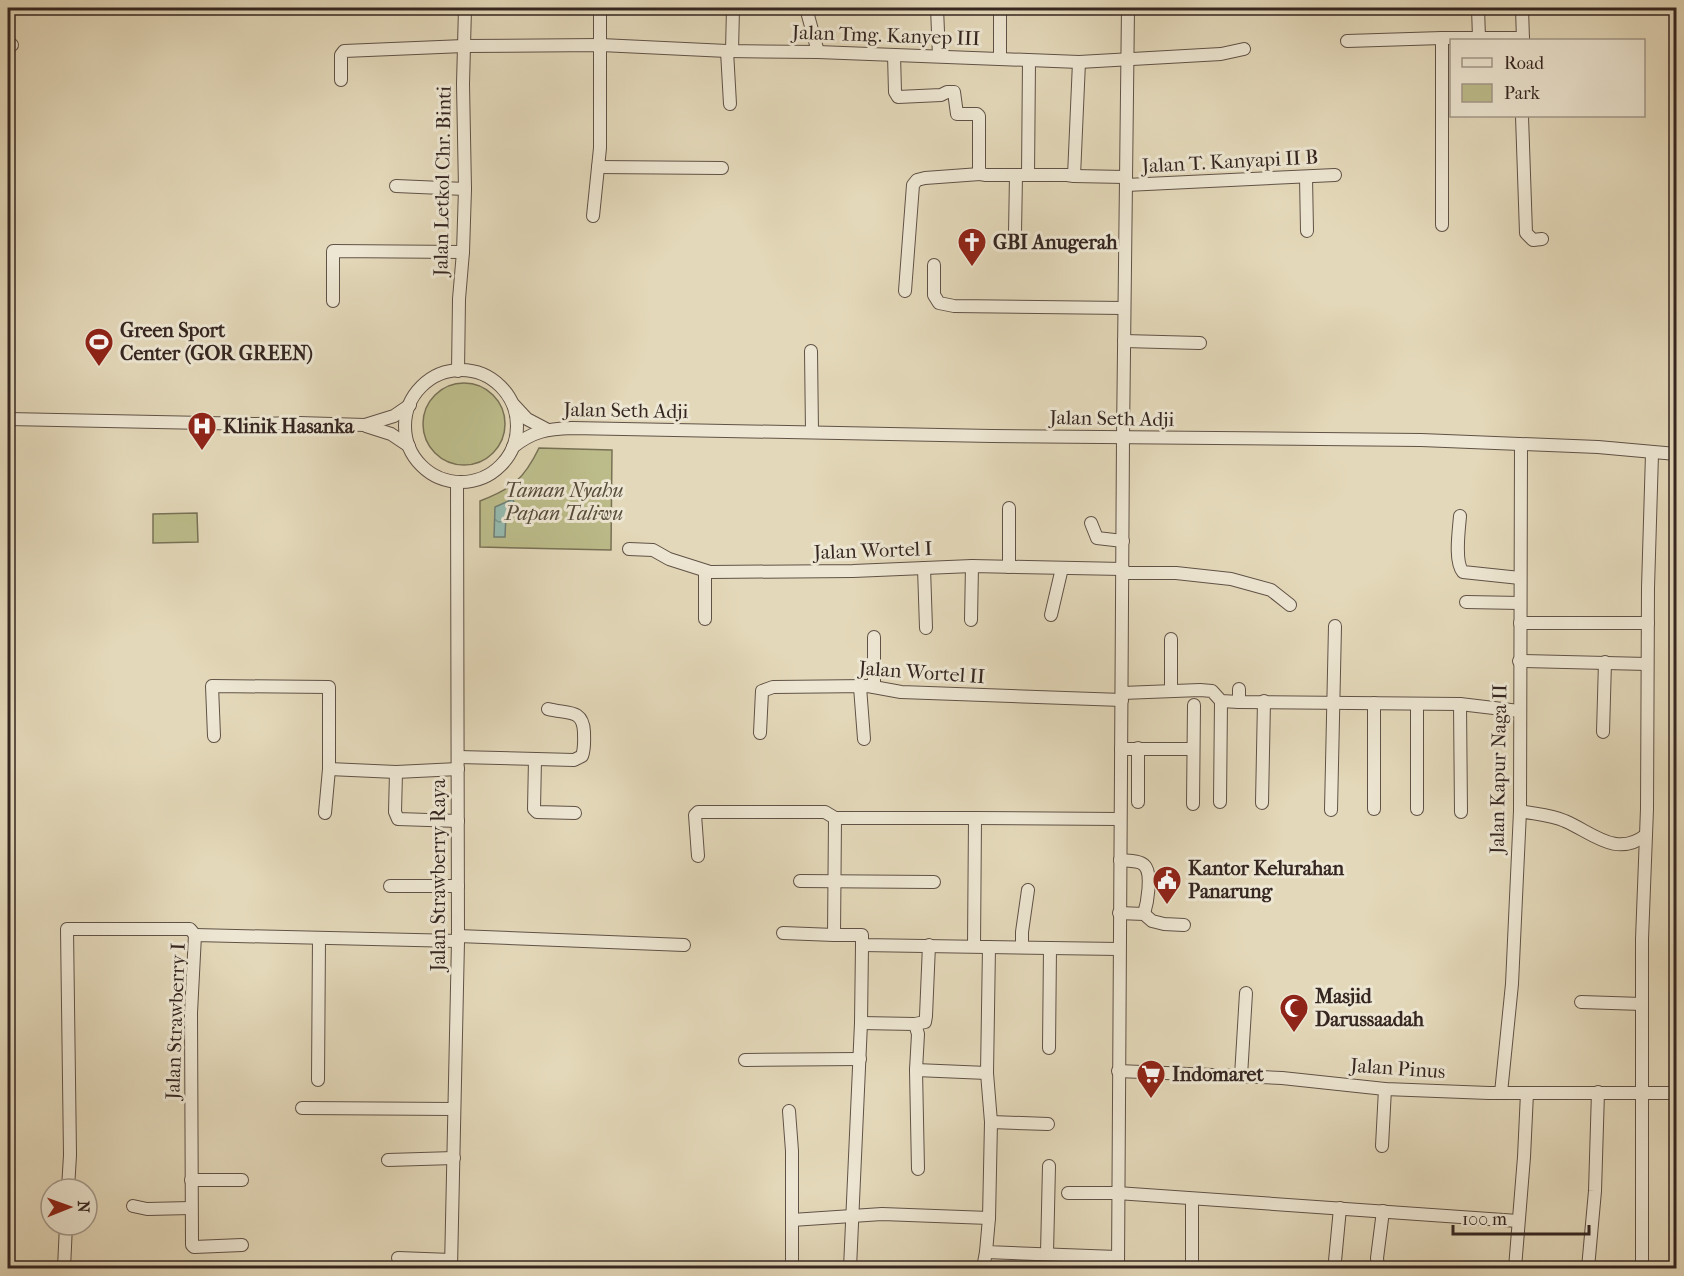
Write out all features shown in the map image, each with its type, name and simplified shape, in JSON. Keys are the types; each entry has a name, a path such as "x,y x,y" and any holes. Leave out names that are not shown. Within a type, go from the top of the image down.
{"street":[{"name":"Jalan Letkol Chr. Binti","path":"458,371 465,189 462,84 465,8"},
{"path":"593,216 598,167 600,8"},
{"path":"730,104 733,8"},
{"path":"807,8 818,52"},
{"path":"937,8 939,56"},
{"path":"1000,8 1000,59"},
{"path":"986,1252 1047,1252 1118,1263 1128,8"},
{"path":"1478,8 1479,38"},
{"path":"1347,41 1442,38 1523,39 1522,8"},
{"path":"1442,38 1442,225"},
{"name":"Jalan Tmg. Kanyep III","path":"341,80 341,55 344,51 464,46 601,45 1079,62 1221,54 1244,49"},
{"path":"894,55 895,92 898,97 942,95 954,92 957,114 977,114 979,116 980,174"},
{"path":"1015,233 1022,175 1029,61"},
{"path":"1074,176 1079,62"},
{"path":"1522,117 1526,233 1533,240 1542,239"},
{"path":"598,167 722,168"},
{"name":"Jalan T. Kanyapi II B","path":"905,291 913,185 916,180 980,174 1067,175 1126,181 1335,176"},
{"path":"1306,177 1306,231"},
{"path":"396,186 465,189"},
{"path":"333,301 333,251 463,252"},
{"path":"934,265 934,295 939,303 954,306 1124,308"},
{"path":"1124,341 1200,343"},
{"path":"811,351 812,432"},
{"path":"512,403 517,430 513,447 504,463 490,474 474,481 457,482 441,479 417,460 409,446 406,426 410,405 419,390 433,379 458,371 480,374 493,380 504,390 524,417 546,429"},
{"path":"365,426 385,420 410,405"},
{"path":"8,419 365,426 391,434 409,446"},
{"path":"513,447 523,439 546,429"},
{"name":"Jalan Seth Adji","path":"546,429 1421,440 1521,446 1598,447 1652,454 1675,454"},
{"name":"Jalan Kapur Naga II","path":"1501,1093 1512,984 1520,811 1521,446"},
{"path":"1642,1269 1642,939 1646,835 1652,454"},
{"name":"Jalan Strawberry Raya","path":"451,1264 458,938 457,482"},
{"path":"1009,508 1009,567"},
{"path":"1460,516 1458,550 1460,568 1463,572 1520,578"},
{"path":"1090,523 1096,538 1123,541"},
{"name":"Jalan Wortel I","path":"629,549 653,550 669,559 711,572 972,566 1176,573 1231,579 1271,590 1290,605"},
{"path":"971,620 972,566"},
{"path":"924,568 927,628"},
{"path":"1052,615 1062,568"},
{"path":"705,571 705,619"},
{"path":"1466,602 1520,603"},
{"path":"1520,623 1648,623"},
{"path":"1331,810 1335,626"},
{"path":"874,637 874,687"},
{"path":"1171,639 1172,690"},
{"path":"1519,662 1647,664"},
{"path":"1604,732 1605,662"},
{"path":"214,736 212,686 329,687 329,769 325,813"},
{"path":"860,687 864,739"},
{"name":"Jalan Wortel II","path":"760,733 762,691 767,688 874,687 901,692 1122,697 1172,690 1212,691 1221,702"},
{"path":"1220,801 1221,702 1239,695 1264,701 1332,704 1460,704 1519,711"},
{"path":"1262,803 1264,701"},
{"path":"1374,703 1374,809"},
{"path":"1417,704 1417,809"},
{"path":"1460,704 1461,812"},
{"path":"1193,804 1194,705"},
{"path":"329,769 396,772 458,763 535,759 574,760 582,756 584,727 579,717 548,708"},
{"path":"1138,748 1138,802"},
{"path":"1121,749 1193,749"},
{"path":"535,759 534,809 537,812 575,813"},
{"path":"396,772 395,812 398,819 458,821"},
{"path":"698,856 695,815 698,812 815,811 825,812 834,818 1120,819"},
{"path":"1520,811 1564,820 1607,843 1618,845 1636,843 1646,835"},
{"path":"834,818 834,935"},
{"path":"974,946 975,818"},
{"path":"1120,860 1139,862 1145,865 1148,871 1148,901 1144,914"},
{"path":"800,881 933,882"},
{"path":"390,886 458,886"},
{"path":"1022,947 1022,932 1029,890"},
{"path":"1119,913 1144,914 1152,921 1184,926"},
{"path":"68,1177 67,929 190,929 195,935"},
{"path":"783,933 862,935 860,1059 850,1269"},
{"name":"Jalan Strawberry I","path":"242,1245 194,1247 191,1238 191,1014 195,935 458,938 684,945"},
{"path":"318,1080 319,938"},
{"path":"862,945 1119,949"},
{"path":"861,1023 915,1024 925,1022 929,945"},
{"path":"983,1269 989,1218 991,1122 987,1073 989,947"},
{"path":"1049,1048 1050,948"},
{"path":"1241,1076 1246,993"},
{"path":"1581,1002 1642,1004"},
{"path":"915,1024 918,1034 916,1070 918,1169"},
{"path":"745,1060 860,1059"},
{"path":"916,1070 987,1073"},
{"name":"Jalan Pinus","path":"1118,1071 1241,1076 1350,1084 1385,1089 1501,1093 1677,1093"},
{"path":"1382,1146 1385,1089"},
{"path":"1588,1269 1595,1191 1598,1092"},
{"path":"1515,1269 1527,1093"},
{"path":"302,1108 454,1109"},
{"path":"789,1111 792,1151 792,1269"},
{"path":"991,1122 1048,1124"},
{"path":"388,1160 454,1158"},
{"path":"1047,1252 1049,1166"},
{"path":"191,1180 242,1180"},
{"path":"1068,1193 1117,1192 1518,1221"},
{"path":"1192,1199 1192,1269"},
{"path":"133,1206 147,1209 191,1208"},
{"path":"1335,1261 1340,1208"},
{"path":"1378,1269 1376,1263 1383,1211"},
{"path":"792,1220 882,1214 989,1218"},
{"path":"64,1269 65,1237"},
{"path":"398,1258 451,1264"}],"green space":[{"path":"464,383 480,386 493,395 502,408 505,424 502,440 493,453 480,462 464,465 448,462 435,453 426,440 423,424 426,408 435,395 448,386"},
{"name":"Taman Nyahu Papan Taliwu","path":"539,448 612,450 611,550 480,547 480,501 501,492 516,482 528,468"},
{"path":"197,513 198,542 153,543 153,514"}],"water":[{"path":"513,499 515,507 506,514 505,537 494,537 495,507"}],"waterway":[{"path":"1671,1090 1674,983 1671,934 1676,744"},
{"path":"1671,1097 1671,1268"}],"place":[{"name":"GBI Anugerah","path":"972,268"},
{"name":"Green Sport Center (GOR GREEN)","path":"99,368"},
{"name":"Klinik Hasanka","path":"202,452"},
{"name":"Kantor Kelurahan Panarung","path":"1167,906"},
{"name":"Masjid Darussaadah","path":"1294,1034"},
{"name":"Indomaret","path":"1151,1100"}]}
